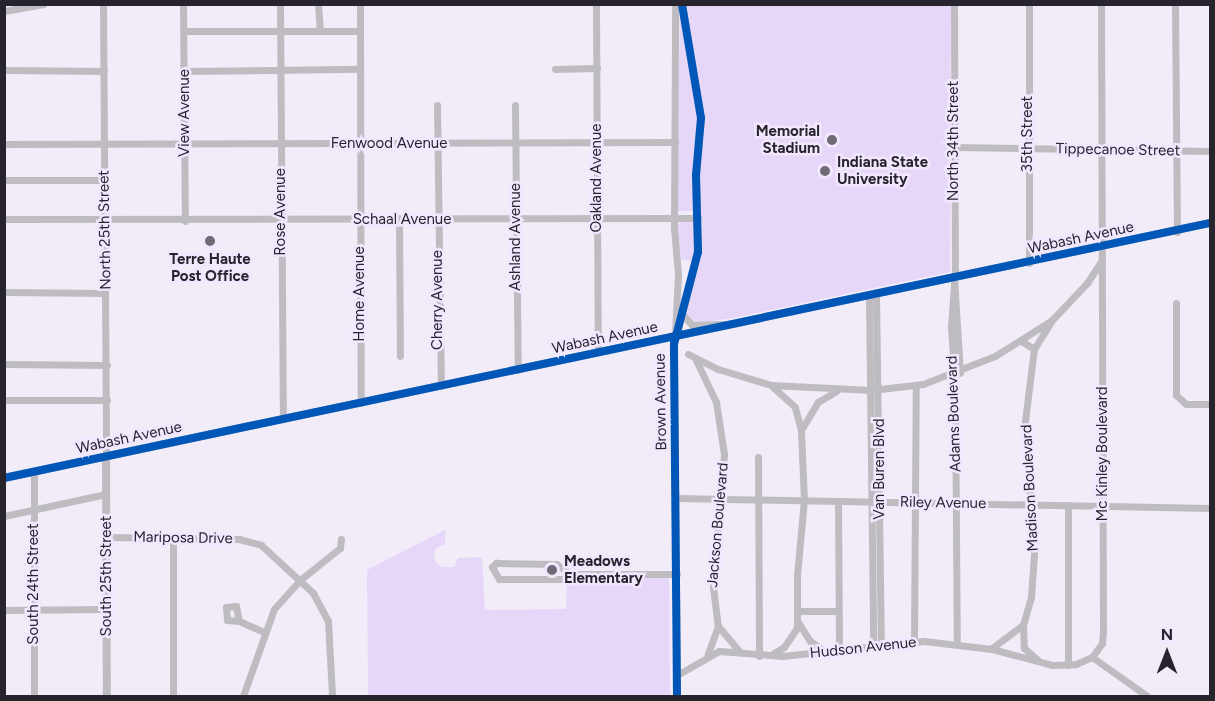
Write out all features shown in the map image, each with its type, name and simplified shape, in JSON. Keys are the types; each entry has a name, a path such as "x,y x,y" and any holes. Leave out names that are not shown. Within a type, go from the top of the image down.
{"main road":[{"name":"Wabash Avenue","path":"4,478 1102,248 1210,223"},
{"name":"South 25th Street","path":"106,456 107,696"}],"street":[{"path":"4,11 43,4"},
{"name":"North 25th Street","path":"103,4 106,456"},
{"name":"View Avenue","path":"183,4 185,221"},
{"name":"Rose Avenue","path":"280,4 283,419"},
{"path":"318,4 320,31"},
{"name":"Home Avenue","path":"360,4 361,403"},
{"name":"Oakland Avenue","path":"597,4 598,352"},
{"name":"Brown Avenue","path":"675,4 674,218 682,292 681,312 675,336"},
{"name":"Brown Avenue","path":"677,696 675,336 682,292 694,266 698,218 700,108 682,4"},
{"name":"North 34th Street","path":"954,4 954,278"},
{"name":"35th Street","path":"1029,4 1029,263"},
{"name":"Mc Kinley Boulevard","path":"1092,657 1102,643 1101,4"},
{"path":"1175,4 1177,232"},
{"path":"184,32 359,31"},
{"path":"555,69 597,68"},
{"path":"185,71 360,69"},
{"path":"4,70 104,71"},
{"name":"Cherry Avenue","path":"437,105 441,386"},
{"name":"Ashland Avenue","path":"515,105 518,370"},
{"name":"Fenwood Avenue","path":"103,144 675,142"},
{"path":"4,144 103,144"},
{"name":"Tippecanoe Street","path":"954,147 1210,151"},
{"path":"4,180 104,180"},
{"name":"Schaal Avenue","path":"4,219 185,221 698,218"},
{"path":"399,220 400,356"},
{"path":"707,380 718,369 771,385 838,390 876,390 916,385 952,375 1021,342 1052,320 1088,283 1102,259"},
{"path":"678,266 694,266"},
{"name":"Adams Boulevard","path":"954,278 952,375 955,384 957,644"},
{"path":"1088,283 1096,283 1102,292"},
{"path":"4,292 105,293"},
{"path":"873,295 876,390 877,645"},
{"path":"1176,303 1176,395 1186,404 1210,404"},
{"path":"681,312 692,325 736,323"},
{"name":"Madison Boulevard","path":"1039,662 1024,648 1023,625 1033,578 1026,410 1035,350 1052,320"},
{"path":"954,327 960,372 955,384"},
{"path":"1021,342 1035,350"},
{"name":"Jackson Boulevard","path":"718,369 691,356 707,380 716,402 724,454 712,596 718,626 739,652"},
{"path":"4,364 107,365"},
{"path":"771,385 791,400 801,430 804,500 798,622 810,641 825,651"},
{"path":"914,642 916,385"},
{"path":"801,430 818,402 838,390"},
{"path":"4,400 107,400"},
{"path":"758,457 759,656"},
{"name":"South 24th Street","path":"34,472 34,696"},
{"path":"4,516 106,494"},
{"name":"Riley Avenue","path":"676,498 1210,508"},
{"path":"838,502 836,610 839,650"},
{"path":"1068,505 1068,665"},
{"name":"Mariposa Drive","path":"106,537 239,539 261,545 313,593 328,621 333,696"},
{"path":"173,538 173,696"},
{"path":"243,696 274,609 300,580 340,548 341,539"},
{"path":"571,574 564,579 499,579 492,567 496,563 556,564 571,574 676,574"},
{"path":"4,610 107,609"},
{"path":"797,611 836,610"},
{"path":"239,621 264,632"},
{"path":"770,656 790,640 798,622"},
{"path":"992,649 1023,625"},
{"path":"677,675 708,654 718,626"},
{"name":"Hudson Avenue","path":"708,654 739,652 770,656 914,642 957,644 992,649 1039,662 1068,665 1092,657"},
{"path":"1092,657 1147,696"}],"shaded area":[{"path":"680,4 698,106 695,211 677,211"},
{"name":"Indiana State University","path":"684,5 951,5 950,272 733,318 698,323 685,317 684,307 701,238 698,178 703,107"},
{"path":"681,221 694,222 696,246 691,261 681,259 677,225"},
{"path":"445,530 445,544 435,549 434,560 441,567 454,567 458,558 482,557 485,610 566,609 567,582 574,577 669,577 670,696 368,696 367,570"}],"cycle path":[{"path":"677,696 674,344 698,252 696,175 701,118 682,4"},
{"path":"4,478 1210,223"}],"place":[{"name":"Memorial Stadium","path":"832,140"},
{"name":"Indiana State University","path":"825,171"},
{"name":"Terre Haute Post Office","path":"210,241"},
{"name":"Meadows Elementary","path":"552,570"}]}
